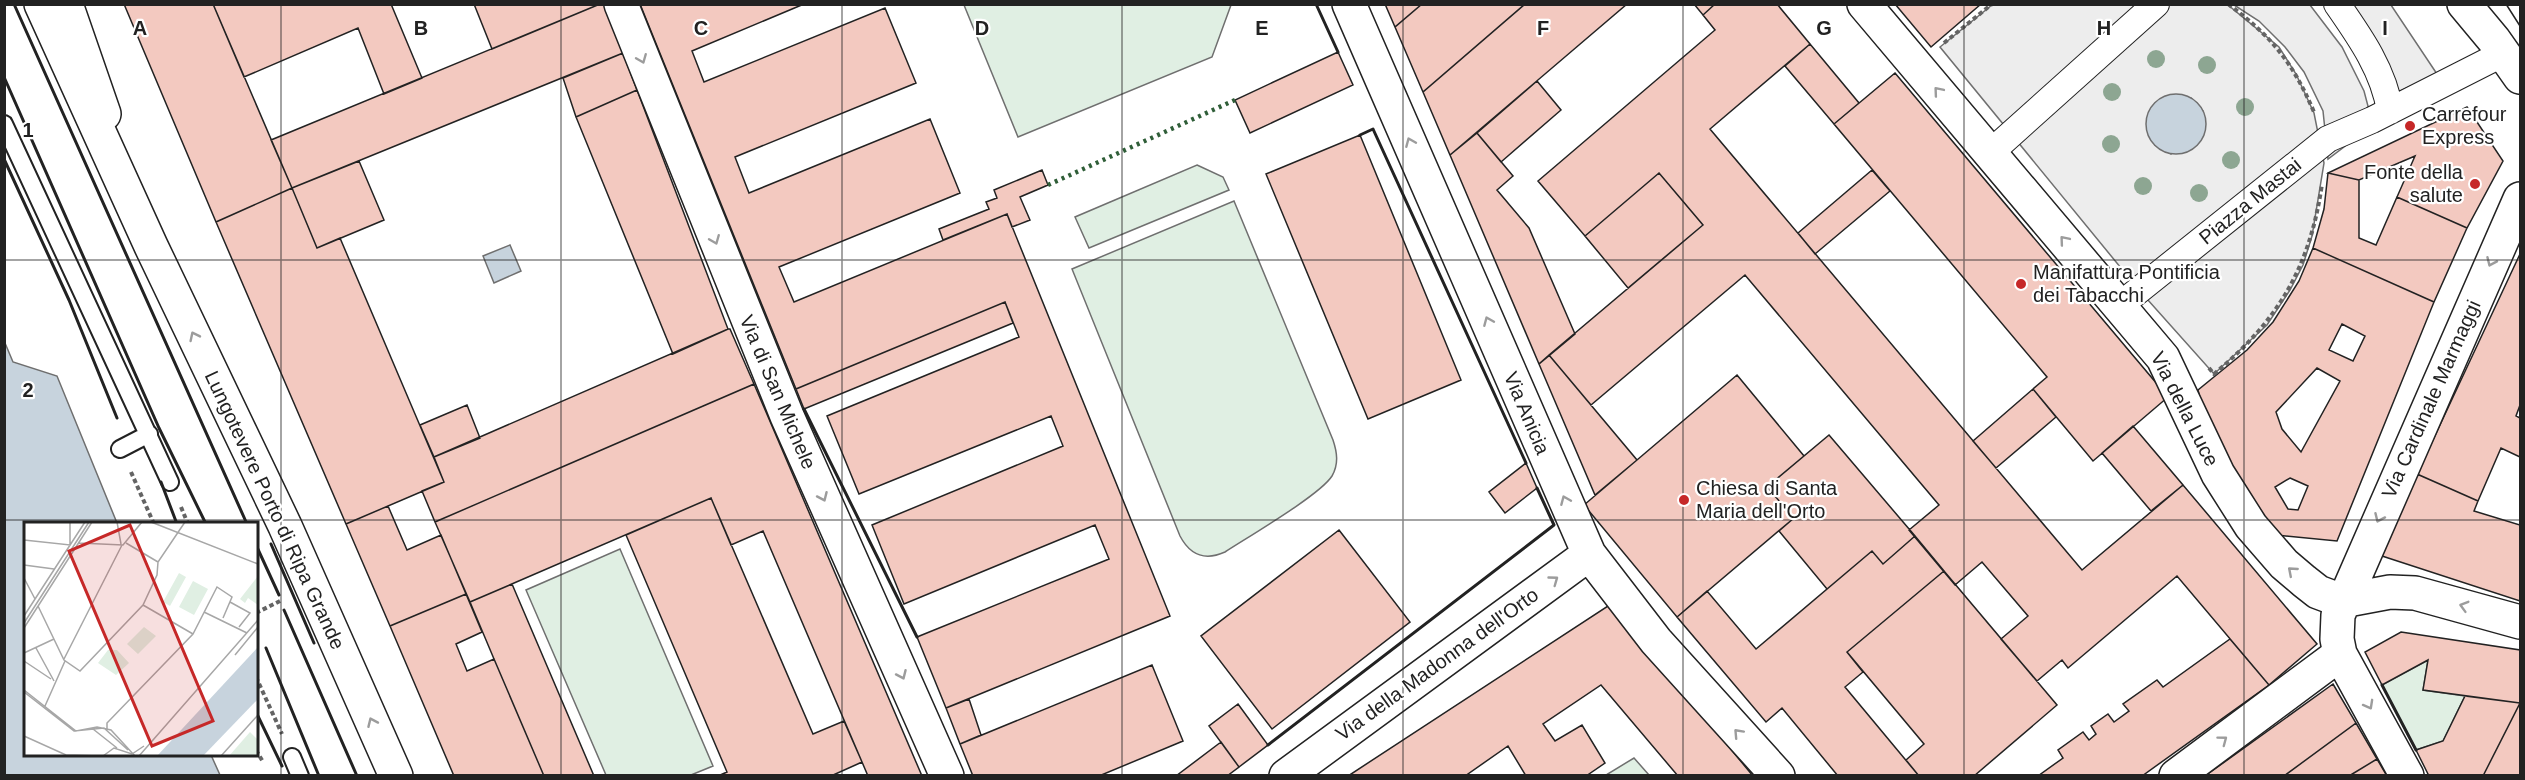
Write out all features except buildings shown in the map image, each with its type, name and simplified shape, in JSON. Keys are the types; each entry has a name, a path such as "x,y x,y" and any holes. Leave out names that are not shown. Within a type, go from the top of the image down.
{"street":[{"name":"Lungotevere Porto di Ripa Grande","path":"41,4 151,246 285,526 396,776"},
{"name":"Lungotevere Porto di Ripa Grande","path":"66,4 151,246"},
{"name":"Via di San Michele","path":"621,4 787,416 947,776"},
{"name":"Via Anicia","path":"1349,4 1588,554 1663,649 1778,776"},
{"name":"Via della Luce","path":"1864,4 2163,358 2218,474 2251,526 2284,564 2304,581 2319,592 2342,601"},
{"path":"1990,153 2156,4"},
{"path":"2337,4 2361,38 2387,90 2390,111"},
{"path":"2464,4 2512,65"},
{"name":"Piazza Mastai","path":"2119,306 2328,139 2390,111 2512,65"},
{"name":"Via Cardinale Marmaggi","path":"2342,601 2520,199"},
{"name":"Via della Madonna dell'Orto","path":"1286,776 1588,554"},
{"path":"2407,776 2340,654 2337,627 2342,601 2390,592 2415,593 2520,622"},
{"path":"2176,776 2340,654"}],"lane":[{"path":"4,124 170,482"},
{"path":"120,449 149,435"},
{"path":"292,757 300,776"}],"path":[{"path":"120,449 153,522"},
{"path":"258,612 287,597"},
{"path":"258,681 292,757"}],"green space":[{"path":"964,5 1231,5 1212,57 1018,137"},
{"path":"1197,165 1223,177 1229,190 1089,248 1075,217"},
{"path":"1234,201 1333,440 1336,462 1332,476 1313,494 1225,552 1205,556 1188,548 1180,536 1072,269"},
{"path":"620,549 713,766 691,775 606,775 526,590"},
{"path":"2428,660 2423,690 2465,696 2443,741 2416,750 2382,685"},
{"path":"1634,758 1649,775 1606,775"}],"shaded area":[{"path":"1992,5 2228,5 2279,47 2296,74 2314,113 2324,163 2312,236 2303,265 2267,325 2214,374 2139,290 1940,47","holes":["2173,95 2191,98 2203,111 2171,154 2155,145 2147,119 2156,103"]},
{"path":"2234,5 2310,5 2342,47 2364,91 2373,125 2328,159 2323,111 2304,72 2285,47 2259,21"},
{"path":"2351,5 2391,5 2437,74 2398,92"},
{"path":"2176,94 2193,99 2201,107 2206,124 2201,141 2193,149 2176,154 2159,149 2151,141 2146,124 2151,107 2159,99"},
{"path":"510,245 521,271 494,283 483,256"},
{"path":"5,343 13,362 57,376 117,522 24,522 24,756 211,756 220,775 5,775"}],"tram line":[{"path":"2506,4 2520,26"}],"hedge":[{"path":"1048,185 1235,100"}],"wall":[{"path":"14,4 246,522"},
{"path":"1316,4 1338,52"},
{"path":"4,77 159,428 205,522"},
{"path":"1360,135 1373,129 1526,463"},
{"path":"4,159 69,300 117,418"},
{"path":"804,409 917,637"},
{"path":"161,482 176,522"},
{"path":"1268,745 1554,525 1537,488"},
{"path":"271,544 314,643"},
{"path":"258,549 279,595"},
{"path":"284,610 357,776"},
{"path":"266,648 319,776"},
{"path":"2382,685 2416,750"},
{"path":"258,716 282,766"}],"place":[{"name":"Carrefour Express","path":"2410,126"},
{"name":"Fonte della salute","path":"2475,184"},
{"name":"Manifattura Pontificia dei Tabacchi","path":"2021,284"},
{"name":"Chiesa di Santa Maria dell'Orto","path":"1684,500"}]}
